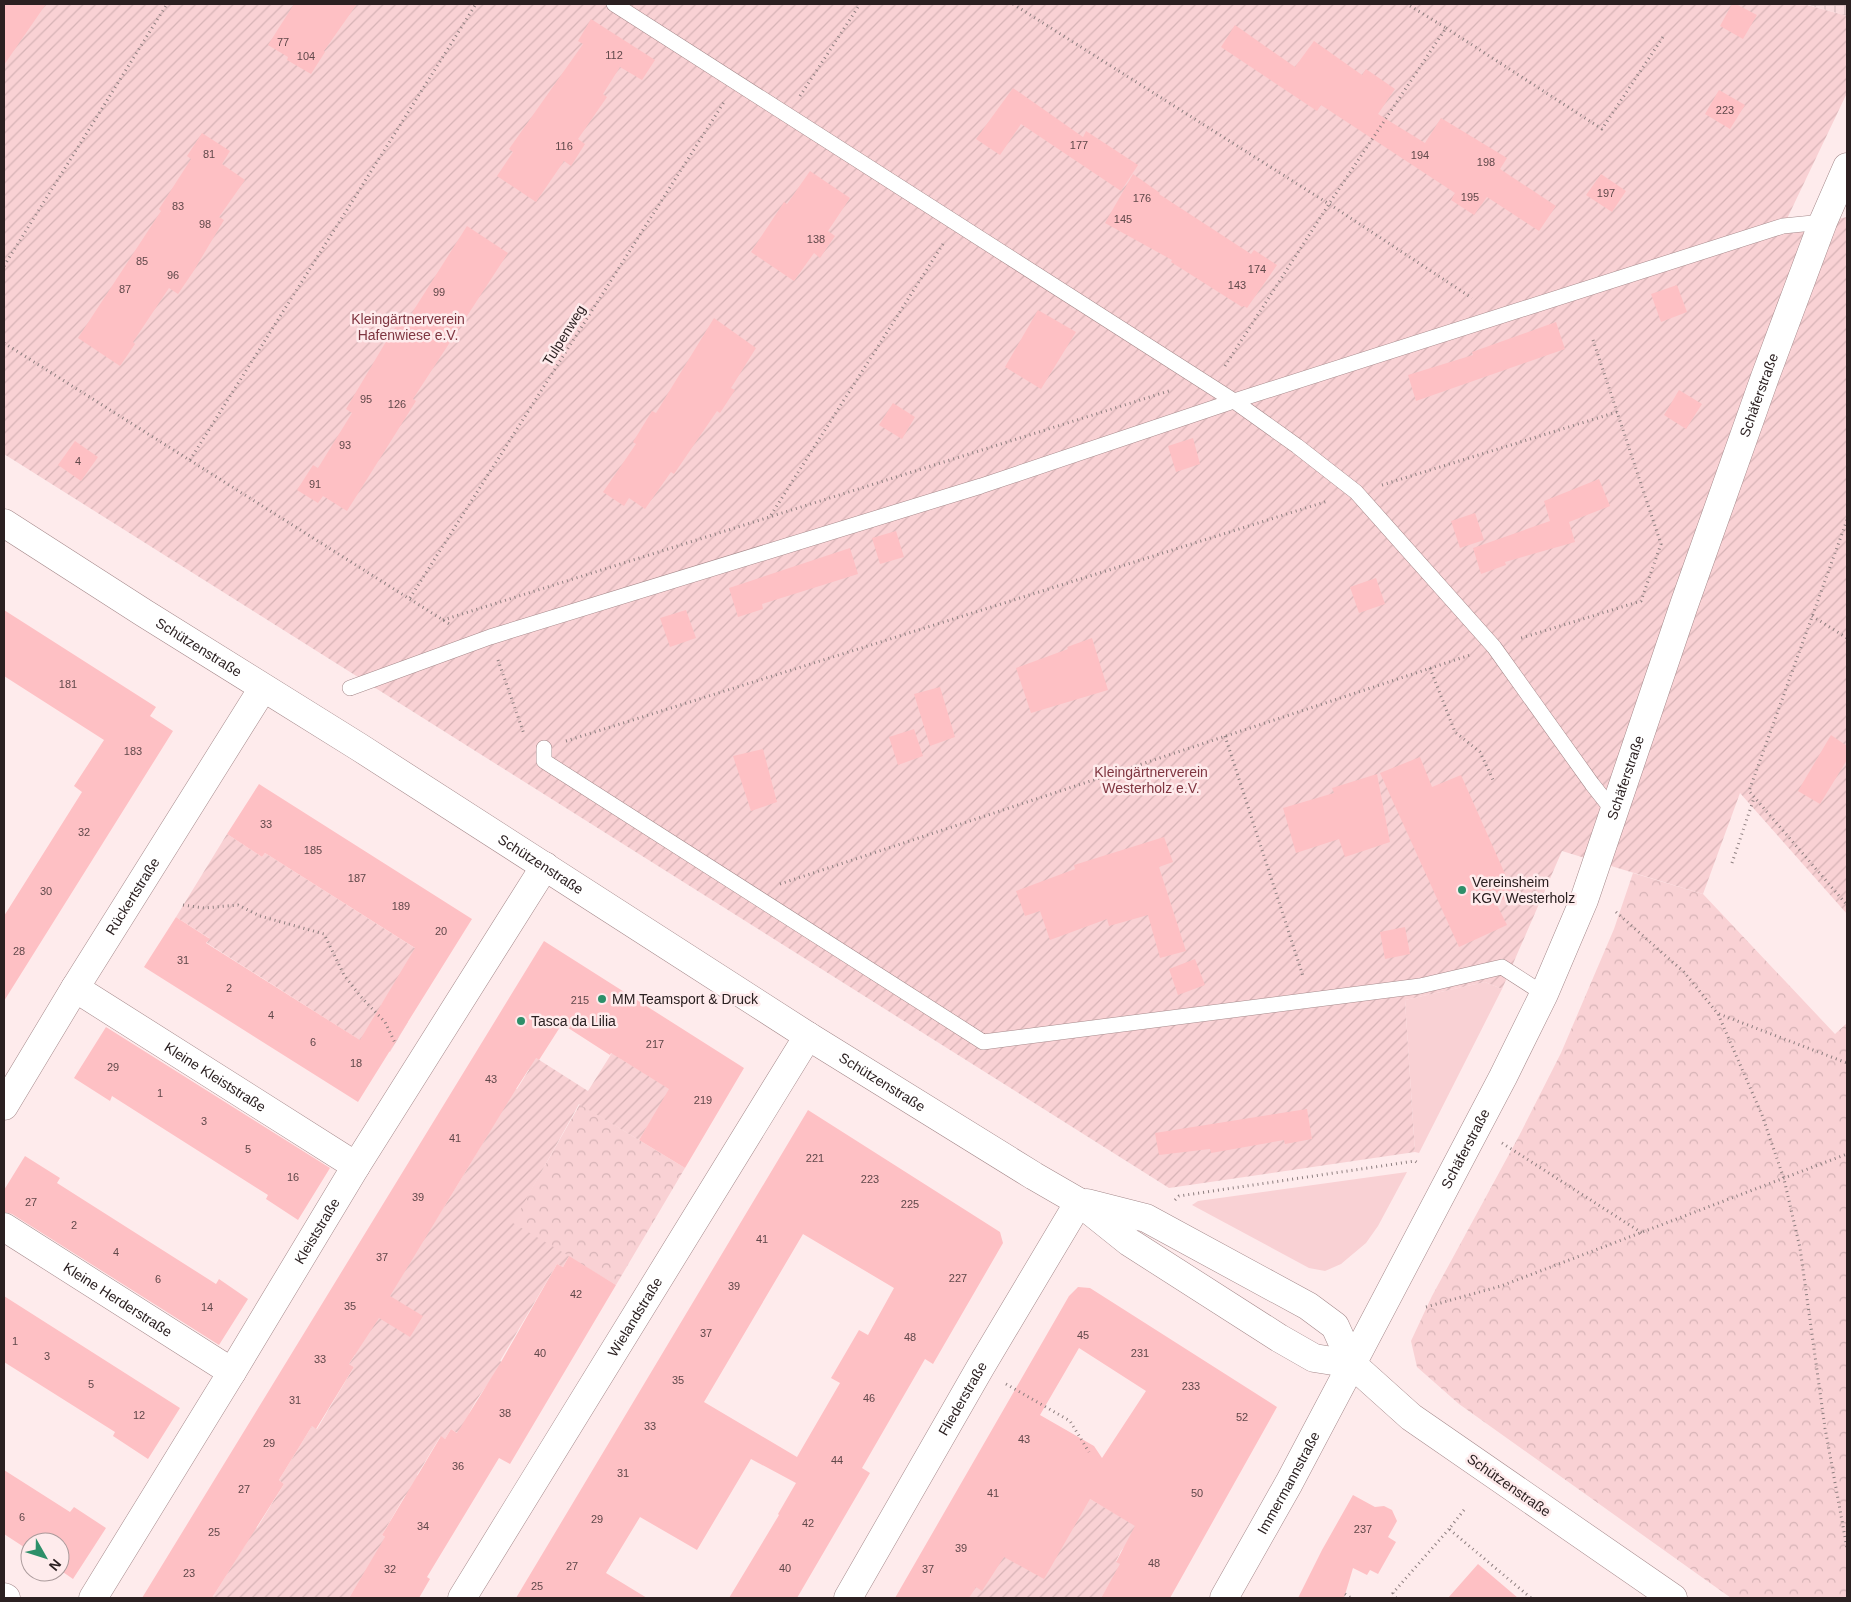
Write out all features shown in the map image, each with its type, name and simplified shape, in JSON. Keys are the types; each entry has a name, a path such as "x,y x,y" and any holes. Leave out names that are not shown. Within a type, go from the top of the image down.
{"street":[{"name":"Schäferstraße","path":"1352,1364 1477,1127 1544,994 1584,900 1762,386 1823,222 1847,167"},
{"name":"Schützenstraße","path":"4,523 262,688 359,747 808,1036 1079,1202 1129,1242 1279,1338 1314,1358 1352,1364"},
{"name":"Rückertstraße","path":"4,1106 75,988 262,688"},
{"name":"Kleiststraße","path":"93,1598 356,1166 545,866"},
{"name":"Kleine Kleiststraße","path":"75,988 356,1166"},
{"name":"Wielandstraße","path":"462,1598 808,1036"},
{"name":"Schützenstraße","path":"1079,1202 1146,1218 1308,1306 1335,1326 1352,1364 1411,1417 1673,1598"},
{"name":"Fliederstraße","path":"848,1598 980,1368 1079,1202"},
{"name":"Kleine Herderstraße","path":"4,1227 232,1372"},
{"name":"Immermannstraße","path":"1224,1598 1289,1483 1352,1364"}],"lane":[{"path":"614,4 1207,383 1297,446 1356,492 1494,647 1614,812"},
{"path":"350,688 490,637 972,488 1234,401 1784,226 1823,222"},
{"path":"544,748 544,761 749,894 983,1042 1420,986 1502,967 1544,994"}],"path":[{"path":"4,266 167,4"},
{"path":"190,460 476,4"},
{"path":"788,114 860,4"},
{"path":"1013,4 1329,204 1472,298"},
{"path":"1407,4 1602,129 1663,37"},
{"path":"443,620 770,516 1207,383 1446,28"},
{"name":"Tulpenweg","path":"410,598 736,83"},
{"path":"770,516 956,222"},
{"path":"749,894 1430,668 1641,601 1661,544 1593,340"},
{"path":"4,343 410,598 455,628 460,647"},
{"path":"490,637 526,740 544,748 1356,492 1617,412"},
{"path":"1847,520 1749,791 1847,905"},
{"path":"1812,616 1847,638"},
{"path":"1430,668 1455,732 1480,752 1494,782"},
{"path":"1225,736 1311,999"},
{"path":"1732,863 1754,798"},
{"path":"183,906 204,908 238,905 260,916 324,934 344,975 360,997 385,1022 396,1043"},
{"path":"1616,912 1684,972 1718,1014 1762,1115 1784,1179 1800,1248 1826,1428 1847,1548"},
{"path":"1718,1014 1847,1063"},
{"path":"1477,1127 1642,1233"},
{"path":"1426,1308 1501,1286 1847,1154"},
{"path":"1171,1204 1179,1196 1414,1161 1420,1164"},
{"path":"980,1368 1070,1421 1089,1452"},
{"path":"1396,1598 1393,1593 1464,1510"},
{"path":"1449,1529 1531,1598"},
{"path":"1345,1594 1351,1598"}],"shaded area":[{"path":"1805,4 1847,4 1847,16"}],"green space":[{"path":"4,4 1804,4 1847,16 1847,93 1784,225 1823,222 1847,217 1847,914 1740,793 1703,894 1562,851 1502,989 1485,982 1405,1000 1415,1152 1169,1188 4,454"},
{"path":"227,834 262,857 265,853 421,952 381,1005 408,1022 390,1052 369,1038 366,1044 207,943 209,938 176,917"},
{"path":"1633,873 1703,894 1835,1034 1847,1023 1847,1598 1731,1598 1459,1404 1417,1367 1411,1341 1432,1296 1519,1136 1561,1053 1614,929"},
{"path":"1485,982 1502,989 1419,1153 1415,1152 1405,1000"},
{"path":"615,1048 621,1059 681,1095 652,1119 639,1140 579,1104 513,1223 569,1256 563,1267 557,1264 500,1361 505,1364 484,1389 473,1406 462,1436 451,1429 445,1439 440,1437 417,1475 422,1478 404,1497 382,1535 386,1538 349,1598 212,1598 245,1545 251,1524 257,1528 284,1484 279,1480 312,1426 317,1429 354,1367 349,1364 355,1355 351,1353 455,1189 514,1088 517,1089 529,1070 526,1069 533,1056 588,1091"},
{"path":"580,1104 685,1168 616,1285 512,1223"},
{"path":"1407,1172 1378,1226 1366,1243 1341,1264 1325,1271 1309,1268 1192,1205 1198,1201"},
{"path":"1090,1499 1140,1528 1121,1551 1116,1561 1121,1564 1101,1598 969,1598 983,1562"}],"building":[{"path":"4,4 46,4 4,65"},
{"path":"294,4 357,4 324,51 311,74 287,60 288,57 268,45"},
{"path":"1732,4 1736,4 1757,15 1743,39 1720,26"},
{"path":"591,19 655,60 642,80 620,67 603,94 607,97 578,139 585,144 571,166 564,161 536,202 497,176 513,152 509,149 583,44 578,41"},
{"path":"1235,25 1295,67 1314,41 1362,75 1366,69 1395,89 1378,114 1425,143 1441,118 1507,158 1500,169 1556,206 1539,231 1487,197 1474,215 1451,200 1455,193 1321,105 1317,111 1221,47"},
{"path":"1013,88 1083,137 1086,131 1138,165 1121,191 1021,124 1000,155 976,139"},
{"path":"1719,90 1745,105 1730,129 1705,114"},
{"path":"202,133 230,151 222,164 245,180 219,217 224,220 193,272 178,294 169,288 133,342 135,344 120,366 78,338 161,211 159,209 191,159 187,156"},
{"path":"810,171 850,198 828,231 835,236 820,258 814,253 794,281 751,252 784,202 787,204"},
{"path":"1133,174 1159,194 1251,254 1254,250 1277,265 1247,308 1242,307 1171,262 1172,260 1105,223"},
{"path":"1601,174 1626,191 1612,212 1586,195"},
{"path":"467,226 508,253 413,399 416,401 347,511 323,496 318,503 297,490 313,465 318,468 352,413 346,409 384,345 398,323 403,327"},
{"path":"1677,285 1687,312 1661,322 1651,294"},
{"path":"1038,310 1076,332 1041,389 1005,367"},
{"path":"714,318 756,348 731,388 735,390 720,413 717,411 674,474 671,472 645,509 629,498 624,506 603,492 636,444 633,442 652,411 656,413"},
{"path":"1556,322 1565,349 1416,401 1408,375 1473,355 1472,352"},
{"path":"1679,390 1702,404 1686,429 1664,415"},
{"path":"893,403 915,417 902,439 879,425"},
{"path":"1193,438 1200,464 1176,472 1168,446"},
{"path":"75,441 98,457 81,481 58,465"},
{"path":"1599,479 1610,506 1569,522 1575,542 1505,562 1506,565 1481,574 1473,548 1550,521 1544,501"},
{"path":"1475,513 1484,540 1460,548 1451,521"},
{"path":"896,531 904,557 880,564 872,538"},
{"path":"850,548 858,574 762,604 763,609 738,617 729,588"},
{"path":"1376,578 1385,604 1359,613 1350,587"},
{"path":"4,610 156,707 150,716 173,731 4,1001 4,916 82,792 74,786 104,740 4,676"},
{"path":"686,610 696,638 670,647 660,618"},
{"path":"1092,638 1108,690 1031,713 1016,668"},
{"path":"940,687 955,737 930,746 914,694"},
{"path":"914,729 923,756 898,765 889,737"},
{"path":"1831,735 1847,746 1847,760 1820,804 1798,791"},
{"path":"763,749 777,802 751,811 733,756"},
{"path":"1420,757 1432,787 1461,775 1514,894 1496,903 1507,925 1459,947 1380,773"},
{"path":"1377,774 1390,842 1345,857 1339,839 1296,853 1283,808 1334,793 1332,788"},
{"path":"259,784 472,919 358,1102 144,967 176,917 210,939 206,943 360,1040 415,948 265,853 262,857 227,834"},
{"path":"1164,837 1173,862 1159,867 1186,951 1160,958 1148,915 1109,926 1107,919 1050,940 1040,911 1025,916 1016,891 1075,869 1074,865"},
{"path":"1405,927 1410,954 1385,959 1380,932"},
{"path":"544,941 744,1068 685,1168 639,1140 669,1089 611,1053 610,1055 562,1024 539,1060 536,1058 516,1089 390,1296 423,1316 410,1337 379,1318 349,1364 354,1367 316,1429 312,1426 279,1480 284,1484 212,1598 142,1598"},
{"path":"1195,959 1205,985 1178,995 1169,969"},
{"path":"106,1027 330,1168 298,1220 266,1199 268,1195 112,1096 110,1101 74,1078"},
{"path":"1307,1109 1312,1139 1285,1144 1284,1140 1211,1153 1210,1149 1159,1155 1155,1133"},
{"path":"808,1110 1000,1232 1003,1243 933,1364 925,1359 862,1468 870,1473 797,1598 729,1598 796,1483 751,1459 697,1550 640,1517 606,1573 647,1598 516,1598","holes":["803,1234 894,1288 868,1335 859,1330 831,1378 840,1383 797,1457 704,1402"]},
{"path":"25,1156 60,1178 57,1183 216,1284 219,1279 248,1299 219,1345 12,1214 4,1212 4,1190"},
{"path":"569,1256 616,1285 510,1464 499,1458 427,1577 430,1579 419,1598 349,1598 385,1537 382,1535 441,1436 445,1439 451,1429 457,1433 501,1362 557,1264 563,1267"},
{"path":"1078,1287 1090,1288 1277,1407 1170,1598 1101,1598 1120,1564 1116,1562 1135,1526 1090,1499 1044,1579 1004,1557 982,1591 976,1587 969,1598 895,1598 1069,1296","holes":["1079,1348 1146,1391 1102,1458 1094,1446 1040,1415"]},
{"path":"4,1296 180,1408 148,1459 113,1436 115,1432 4,1362"},
{"path":"4,1470 70,1512 74,1507 106,1528 73,1579 70,1577 70,1532 20,1532 20,1544 4,1534"},
{"path":"1353,1495 1375,1507 1384,1506 1392,1510 1397,1521 1388,1537 1396,1542 1378,1574 1370,1570 1367,1575 1353,1568 1344,1598 1298,1598 1322,1550"},
{"path":"1478,1564 1518,1598 1448,1598"}],"place":[{"name":"Vereinsheim KGV Westerholz","path":"1462,890"},
{"name":"MM Teamsport & Druck","path":"602,999"},
{"name":"Tasca da Lilia","path":"521,1021"}],"park label":[{"name":"Kleingärtnerverein Hafenwiese e.V.","path":"408,328"},
{"name":"Kleingärtnerverein Westerholz e.V.","path":"1151,780"}]}
